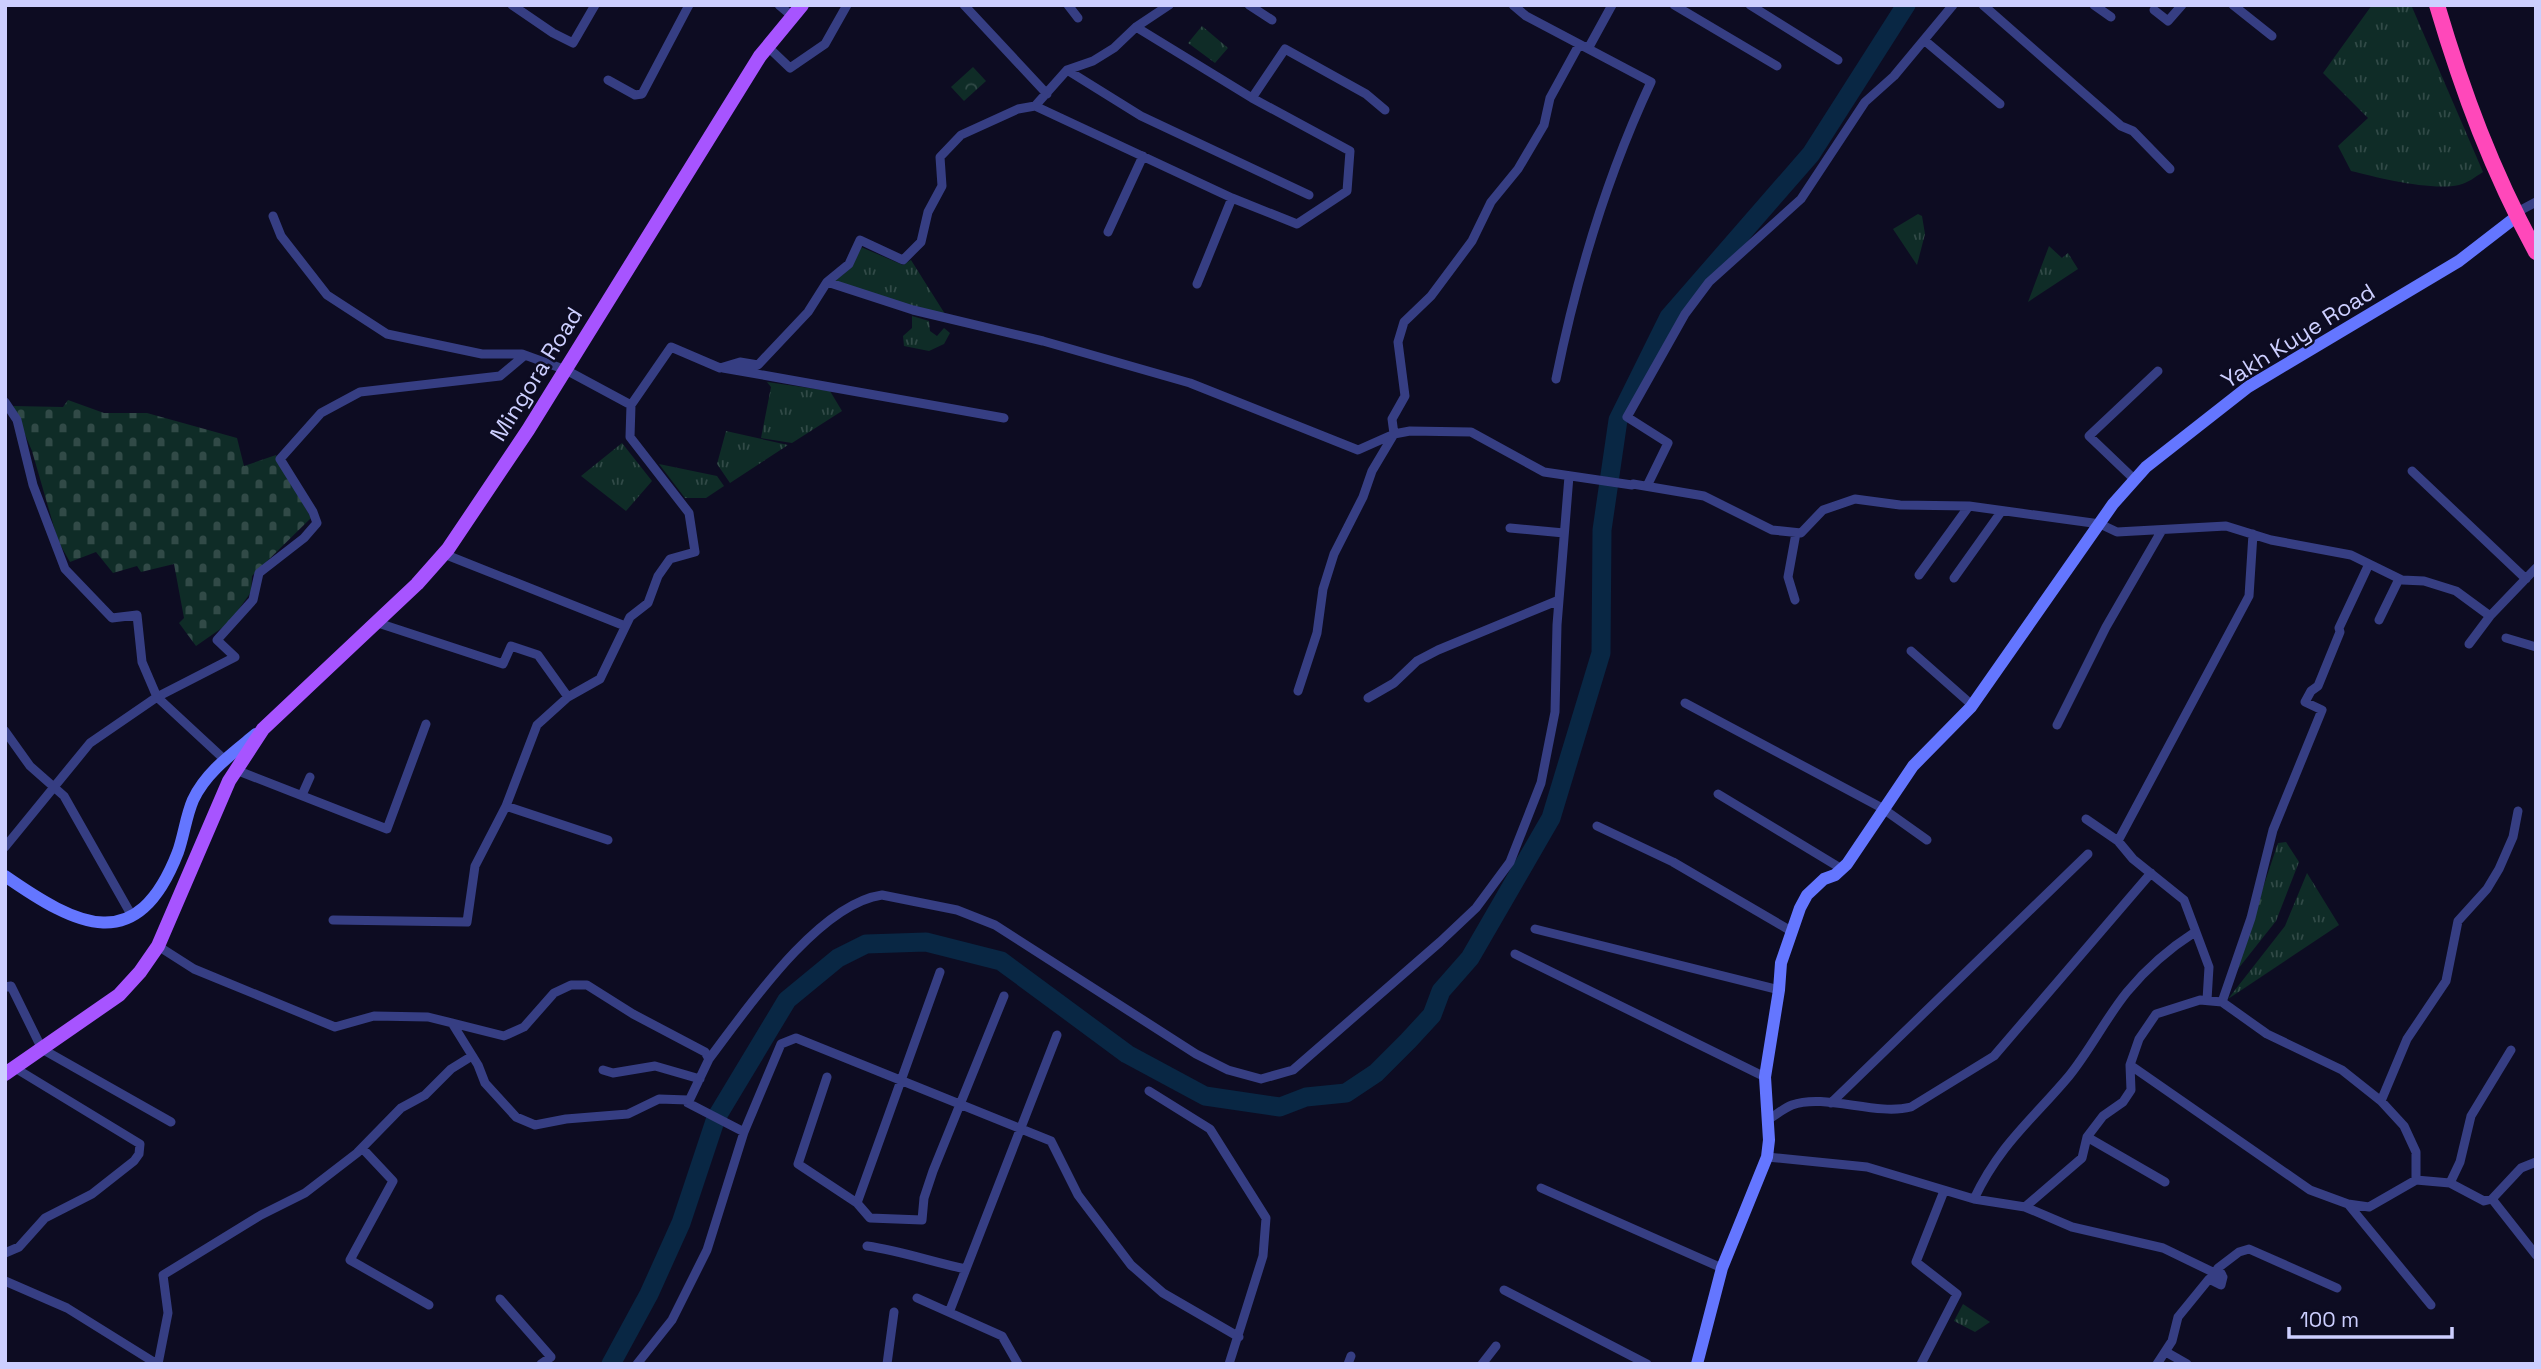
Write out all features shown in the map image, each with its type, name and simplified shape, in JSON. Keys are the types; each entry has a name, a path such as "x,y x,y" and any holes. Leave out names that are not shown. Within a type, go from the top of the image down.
{"highway":[{"path":"2437,5 2463,94 2516,217 2536,252"}],"main road":[{"name":"Mingora Road","path":"10,1071 119,995 158,946 231,765 263,729 417,584 444,554 509,460 768,47 797,11"},
{"name":"Yakh Kuye Road","path":"1842,869 1913,766 1972,705 2113,504 2146,467 2248,387 2459,261 2516,217"},
{"path":"5,876 64,914 89,923 111,924 132,916 166,877 178,852 194,799 209,776 231,765"},
{"path":"1697,1364 1722,1268 1767,1157 1769,1119 1765,1077 1781,963 1807,895 1842,869"}],"street":[{"path":"512,5 573,43 595,5"},
{"path":"608,80 635,94 642,94 689,5"},
{"path":"779,5 797,11"},
{"path":"768,47 790,68 825,44 847,5"},
{"path":"964,5 1047,93"},
{"path":"1068,5 1079,18"},
{"path":"1035,106 1067,70 1094,61 1114,48 1136,27 1169,5"},
{"path":"1249,5 1272,20"},
{"path":"1513,5 1526,16 1651,82 1619,158 1584,256 1556,379"},
{"path":"1589,47 1612,5"},
{"path":"1674,5 1777,66"},
{"path":"1750,5 1838,60"},
{"path":"1647,486 1668,443 1627,417 1685,314 1709,282 1801,199 1865,102 1894,76 1953,5"},
{"path":"1983,5 2122,126 2133,131 2170,169"},
{"path":"2094,5 2112,17"},
{"path":"2154,10 2168,21 2182,5"},
{"path":"2233,5 2272,36"},
{"path":"720,368 740,362 758,365 808,312 827,282 849,264 860,240 902,260 920,242 928,212 942,186 943,164 940,157 954,140 1018,109 1035,106 1233,198 1297,224 1347,191 1350,151 1252,98 1136,27"},
{"path":"1924,40 2000,104"},
{"path":"1298,691 1317,633 1323,589 1334,554 1363,497 1372,471 1394,434 1392,419 1405,396 1398,342 1405,322 1431,296 1472,241 1491,202 1518,169 1544,125 1549,99 1579,45 1589,47"},
{"path":"1252,98 1285,49 1366,94 1385,110"},
{"path":"1067,70 1140,116 1309,195"},
{"path":"1108,232 1143,156"},
{"path":"1197,284 1233,198"},
{"path":"2516,217 2521,210 2536,202"},
{"path":"273,216 281,236 327,295 387,334 482,354 525,355 566,370 631,404"},
{"path":"827,282 913,310 1043,341 1191,383 1358,450 1394,434 1471,432 1545,472 1704,496 1772,530 1796,533 1801,533 1823,510 1855,499 1900,505 1969,506 2100,524 2118,531 2226,526 2351,555 2399,579 2424,581 2456,591 2490,616"},
{"path":"333,920 467,922 475,866 506,806 537,725 568,697 600,679 630,617 648,603 658,576 670,559 695,552 689,513 630,437 631,404 671,347 720,368 1004,418"},
{"path":"5,846 89,743 157,697 235,657 217,640 253,600 259,573 304,538 317,523 280,459 321,412 360,392 500,376 525,355"},
{"path":"2135,480 2089,436 2158,371"},
{"path":"5,402 17,420 33,485 65,569 112,618 137,615 142,662 157,697 231,765 387,829 426,724"},
{"path":"2412,471 2526,579"},
{"path":"692,1102 709,1059 775,974 818,929 871,897 882,895 957,910 995,925 1196,1054 1228,1070 1261,1079 1293,1070 1476,908 1510,862 1529,818 1548,751 1555,712 1564,533 1573,476"},
{"path":"1919,575 1969,506"},
{"path":"1954,578 2001,512"},
{"path":"1510,528 1564,533"},
{"path":"2057,725 2106,627 2162,530"},
{"path":"1795,600 1788,577 1796,533"},
{"path":"2118,841 2249,596 2253,534"},
{"path":"444,554 625,626"},
{"path":"2222,1002 2251,918 2273,830 2322,710 2305,702 2318,685 2340,632 2339,628 2369,564"},
{"path":"2469,645 2490,616 2536,568"},
{"path":"2379,620 2399,579"},
{"path":"1368,698 1394,683 1428,655 1559,600"},
{"path":"375,622 503,664 511,646 538,655 568,697"},
{"path":"2506,638 2536,647"},
{"path":"1911,651 1972,705"},
{"path":"1685,703 1882,808 1927,840"},
{"path":"7,738 30,766 54,787 70,806 132,916"},
{"path":"302,795 310,777"},
{"path":"1718,794 1842,869"},
{"path":"506,806 608,840"},
{"path":"2381,1101 2407,1039 2446,981 2458,921 2487,889 2499,869 2513,837 2518,811"},
{"path":"2086,819 2118,841 2184,901 2209,967 2207,1000"},
{"path":"1597,826 1673,862 1791,931"},
{"path":"1831,1103 2088,854"},
{"path":"1769,1119 1793,1104 1831,1103 1899,1110 1911,1107 1975,1071 2006,1044 2151,873"},
{"path":"1535,929 1779,990"},
{"path":"1974,1199 1990,1166 2034,1112 2068,1076 2127,992 2176,944 2195,932"},
{"path":"158,946 194,969 335,1027 374,1016 428,1017 504,1036 524,1027 554,993 571,985 587,985 633,1014 705,1052 709,1059"},
{"path":"1515,954 1765,1077"},
{"path":"857,1203 940,972"},
{"path":"5,987 11,986 43,1049 172,1122"},
{"path":"827,1077 798,1164 857,1203 870,1218 922,1220 924,1199 933,1171 1004,996"},
{"path":"2025,1207 2082,1158 2087,1137 2131,1090 2130,1065 2139,1040 2156,1014 2207,1000 2222,1002 2267,1034 2342,1070 2381,1101 2404,1126 2416,1152 2416,1180"},
{"path":"452,1023 485,1083 516,1117 535,1125 566,1118 628,1114 659,1099 692,1102 741,1130"},
{"path":"950,1310 1057,1035"},
{"path":"637,1364 672,1320 706,1250 741,1130 780,1044 803,1039 1020,1128 1054,1145 1078,1195 1131,1265 1163,1293 1239,1337"},
{"path":"2450,1183 2460,1162 2472,1116 2511,1050"},
{"path":"5,1281 67,1308 158,1364 168,1313 163,1275 220,1243 261,1215 304,1193 362,1148 401,1108 425,1095 451,1069 472,1056"},
{"path":"2130,1065 2310,1190 2348,1204 2369,1207 2416,1180 2450,1183 2484,1202 2492,1199 2521,1168 2536,1162"},
{"path":"603,1070 613,1073 656,1066 701,1079"},
{"path":"5,1253 19,1247 45,1218 92,1194 134,1161 139,1154 140,1144 10,1071"},
{"path":"1149,1091 1210,1129 1240,1179 1263,1208 1266,1217 1263,1256 1229,1364"},
{"path":"2087,1137 2165,1182"},
{"path":"362,1148 393,1181 349,1260 429,1305"},
{"path":"1767,1157 1867,1167 1974,1199 2025,1207 2072,1227 2163,1248 2223,1277"},
{"path":"1541,1188 1722,1268"},
{"path":"1921,1364 1958,1294 1916,1262 1944,1191"},
{"path":"2492,1199 2536,1255"},
{"path":"2348,1204 2431,1305"},
{"path":"867,1246 896,1250 917,1259 966,1269"},
{"path":"2158,1364 2166,1352 2178,1317 2209,1279 2221,1285 2223,1277 2218,1268 2239,1252 2249,1250 2337,1288"},
{"path":"1504,1290 1647,1364"},
{"path":"918,1298 950,1310 1002,1336 1018,1364"},
{"path":"500,1299 551,1357 541,1364"},
{"path":"887,1364 894,1312"},
{"path":"1482,1364 1496,1346"},
{"path":"2166,1352 2188,1364"}],"green space":[{"path":"2372,5 2412,7 2483,172 2459,185 2434,186 2405,183 2351,171 2338,146 2368,118 2323,73"},
{"path":"1202,26 1228,48 1215,63 1188,43"},
{"path":"973,67 986,81 964,101 951,87"},
{"path":"1918,214 1922,216 1925,234 1917,265 1893,229"},
{"path":"2049,246 2062,258 2068,253 2078,269 2028,302"},
{"path":"861,247 903,265 911,260 945,314 915,308 834,282 852,267"},
{"path":"912,316 929,321 930,331 937,336 944,328 950,333 944,344 929,351 904,346 903,336 912,328"},
{"path":"767,382 830,391 842,411 792,443 761,438 771,387"},
{"path":"68,400 104,413 147,413 237,438 244,466 276,455 311,518 252,576 251,592 229,623 196,646 179,623 184,618 174,564 141,572 137,566 113,573 96,552 70,562 58,541 32,451 13,406 63,407"},
{"path":"726,431 788,445 730,483 717,464"},
{"path":"622,443 652,481 626,511 581,476"},
{"path":"659,464 717,476 724,486 706,498 685,498"},
{"path":"2286,842 2299,862 2276,921 2234,974 2278,843"},
{"path":"2307,873 2339,925 2228,999 2285,926"},
{"path":"1963,1304 1990,1322 1975,1332 1954,1321"}],"waterway":[{"path":"611,1364 649,1294 681,1223 716,1118 787,1000 838,958 866,944 926,942 1001,961 1127,1054 1205,1096 1280,1107 1306,1097 1346,1093 1376,1073 1408,1041 1432,1015 1441,991 1470,958 1551,818 1601,653 1602,530 1618,420 1669,317 1811,154 1906,5"}]}
